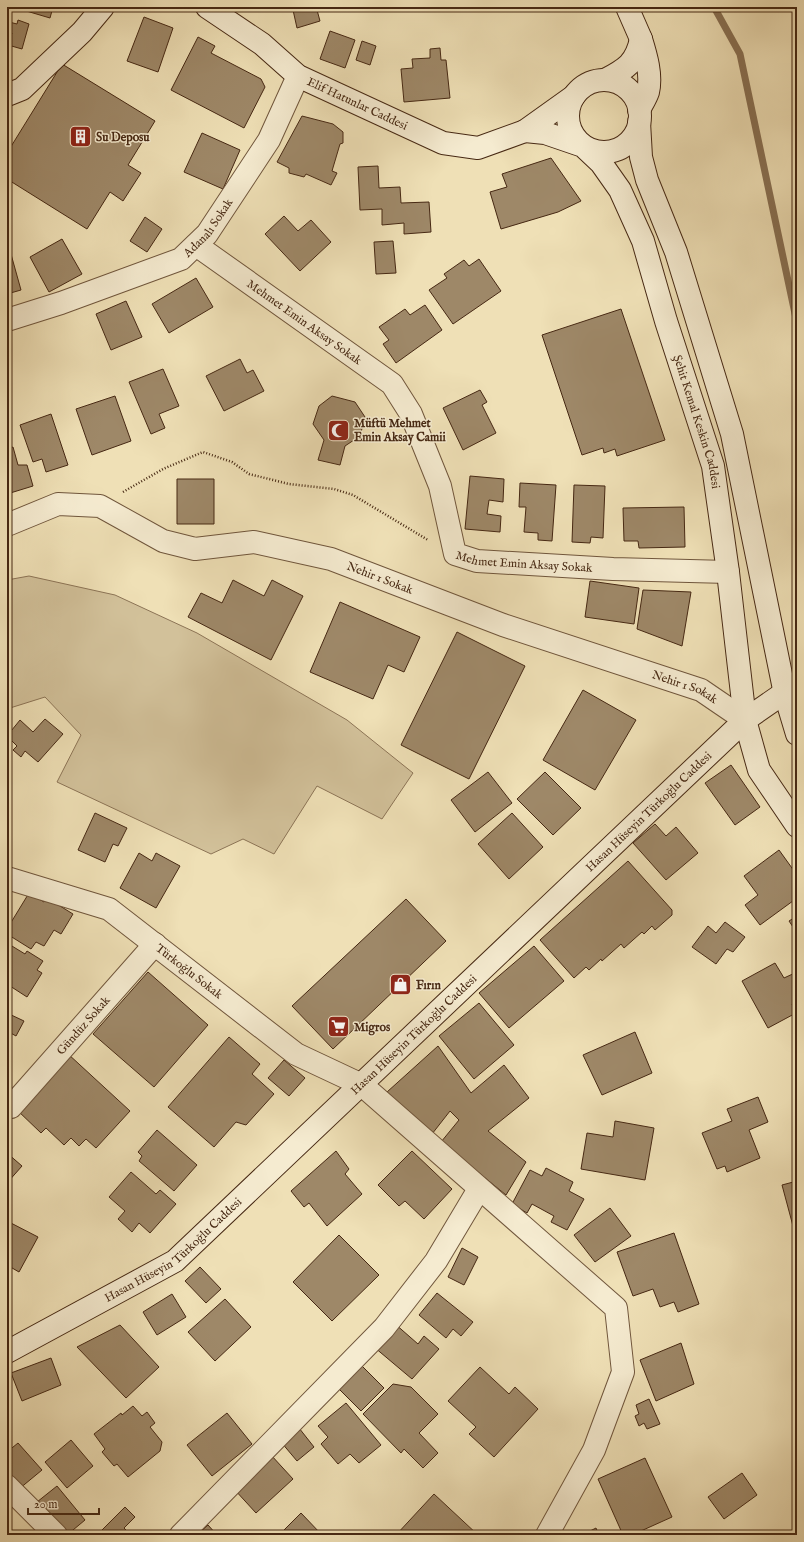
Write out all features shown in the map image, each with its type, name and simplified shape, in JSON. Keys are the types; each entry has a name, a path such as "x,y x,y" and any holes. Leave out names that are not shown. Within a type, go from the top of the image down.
{"street":[{"path":"7,95 22,89 82,32 104,7"},
{"name":"Elif Hatunlar Caddesi","path":"207,7 262,44 298,76 443,143 478,148 525,131"},
{"path":"525,131 545,133 594,151 606,152 618,149 628,143 636,134 639,116 648,93 649,78 641,38 627,7"},
{"path":"525,131 574,96 582,87 593,82 605,80 621,72 638,53 641,38"},
{"name":"Adanalı Sokak","path":"7,320 181,259 207,234 269,140 298,76"},
{"path":"605,80 617,83 627,89 635,98 639,116 641,157 647,180 676,252 732,434 791,689 797,734"},
{"path":"574,96 569,106 568,117 570,128 575,138 583,146"},
{"name":"Şehit Kemal Keskin Caddesi","path":"583,146 601,163 620,190 643,241 666,322 713,466 728,572 745,720 760,770 797,826"},
{"name":"Mehmet Emin Aksay Sokak","path":"196,245 392,384 411,414 440,486 455,554 477,561 728,572"},
{"name":"Nehir 1 Sokak","path":"7,525 58,504 100,506 163,541 195,549 254,542 331,559 503,625 701,690 745,720"},
{"name":"Hasan Hüseyin Türkoğlu Caddesi","path":"7,1352 175,1261 745,720 791,689"},
{"name":"Türkoğlu Sokak","path":"7,878 109,909 296,1054 362,1085 616,1308 623,1372 594,1450 547,1535"},
{"name":"Gündüz Sokak","path":"11,1107 155,944"},
{"path":"181,1535 384,1328 436,1261 479,1189"},
{"path":"7,1486 56,1535"}],"path":[{"path":"100,506 163,469 204,452 232,462 249,474 289,484 334,489 353,495 426,539 455,554"}],"shaded area":[{"path":"29,576 115,595 197,633 347,720 413,773 382,819 317,786 274,854 243,839 211,854 57,782 81,735 45,697 10,708 7,711 7,580"}],"building":[{"path":"24,7 53,7 50,18 23,10"},
{"path":"277,7 334,7 334,10 317,10 320,21 297,28 293,10 277,10"},
{"path":"144,17 173,28 158,72 127,61"},
{"path":"18,20 29,24 22,49 8,45 12,33 7,31 9,22 17,24"},
{"path":"330,31 355,40 345,68 320,59"},
{"path":"198,37 215,46 211,53 261,79 265,87 244,128 171,90"},
{"path":"362,41 376,46 370,65 356,60"},
{"path":"440,48 441,60 446,60 450,98 404,102 401,69 413,68 412,59 430,58 430,49"},
{"name":"Su Deposu","path":"62,64 155,121 128,165 141,173 123,201 110,192 87,229 7,179 7,153"},
{"path":"302,116 333,124 343,132 343,143 340,144 332,171 337,173 331,185 306,174 304,177 289,173 289,168 277,162"},
{"path":"202,133 240,150 223,189 184,172"},
{"path":"551,158 581,201 558,212 501,229 490,192 507,187 502,174"},
{"path":"378,166 379,188 400,187 401,203 429,202 431,232 404,234 404,223 382,225 382,209 360,210 358,167"},
{"path":"284,216 298,231 311,220 331,242 300,271 265,234"},
{"path":"145,217 162,229 147,252 130,241"},
{"path":"62,239 82,274 49,292 30,257"},
{"path":"393,241 396,273 376,274 374,242"},
{"path":"7,247 9,247 21,290 7,294"},
{"path":"479,259 501,291 453,324 429,290 447,278 444,274 464,260 469,266"},
{"path":"196,278 213,307 169,333 152,304"},
{"path":"126,301 142,337 111,350 96,314"},
{"path":"425,305 442,330 396,363 383,344 389,340 379,327 405,309 410,315"},
{"path":"621,309 665,440 617,456 615,449 604,453 603,448 582,455 542,335"},
{"path":"240,359 247,373 253,370 264,391 224,411 206,376"},
{"path":"163,369 179,406 159,414 165,428 151,434 129,382"},
{"path":"480,390 487,402 482,405 496,433 463,450 443,408"},
{"path":"115,396 131,441 92,455 76,409"},
{"name":"Müftü Mehmet Emin Aksay Camii","path":"332,396 355,402 365,417 360,436 345,446 340,465 318,460 324,440 313,424 319,406"},
{"path":"51,414 68,465 46,472 42,459 33,462 20,425"},
{"path":"13,447 18,465 27,465 33,486 7,494 7,449"},
{"path":"470,476 504,479 503,502 489,500 487,514 501,516 500,532 465,529"},
{"path":"177,479 214,479 214,524 177,524"},
{"path":"520,483 556,485 552,541 538,540 538,533 524,532 526,507 519,507"},
{"path":"574,485 605,486 603,538 591,537 590,543 572,542"},
{"path":"684,507 685,547 639,548 638,541 624,541 623,508"},
{"path":"233,580 264,596 272,580 303,596 271,660 188,617 201,593 222,603"},
{"path":"590,581 639,588 634,624 585,617"},
{"path":"643,590 691,592 682,646 637,629"},
{"path":"340,602 420,637 404,672 388,665 373,699 310,672"},
{"path":"457,632 525,666 469,779 401,745"},
{"path":"583,690 636,720 595,790 543,760"},
{"path":"45,719 63,734 38,762 25,751 21,757 13,750 17,746 7,736 20,720 33,732"},
{"path":"731,765 760,807 735,825 705,783"},
{"path":"488,772 512,803 475,832 451,800"},
{"path":"545,772 581,808 553,835 517,799"},
{"path":"95,813 127,828 118,846 113,844 105,862 78,850"},
{"path":"512,813 543,847 509,879 478,844"},
{"path":"655,824 666,836 676,827 698,853 666,880 633,843"},
{"path":"779,850 797,875 797,898 760,925 745,905 758,895 744,876"},
{"path":"139,853 152,861 156,853 180,866 156,908 120,888"},
{"path":"628,861 672,910 672,915 655,930 652,926 644,934 642,932 624,948 621,944 602,961 601,959 589,970 586,967 574,978 540,940"},
{"path":"29,893 44,902 47,898 73,914 61,934 54,930 44,946 36,942 31,949 7,934 7,929"},
{"path":"406,899 446,941 333,1049 292,1006"},
{"path":"797,916 797,933 789,921"},
{"path":"725,922 745,937 733,952 727,949 716,964 692,947 708,926 716,933"},
{"path":"7,943 25,954 27,951 43,961 37,970 42,973 27,997 10,986 7,989"},
{"path":"534,946 564,981 509,1028 479,993"},
{"path":"775,963 784,978 797,972 797,1001 792,1004 796,1013 768,1028 742,981"},
{"path":"148,972 208,1025 154,1087 93,1034"},
{"path":"479,1003 514,1045 474,1079 439,1036"},
{"path":"7,1013 24,1021 16,1036 7,1031"},
{"path":"635,1032 652,1073 602,1095 583,1055"},
{"path":"229,1037 260,1064 252,1074 274,1094 246,1125 236,1122 214,1147 168,1107"},
{"path":"438,1046 471,1093 504,1065 529,1098 488,1131 526,1162 506,1195 441,1142 459,1120 450,1111 432,1134 387,1092"},
{"path":"67,1053 130,1111 96,1148 86,1139 79,1146 71,1138 64,1145 46,1128 41,1133 16,1109"},
{"path":"284,1060 305,1078 289,1096 268,1078"},
{"path":"758,1097 768,1122 749,1130 760,1158 727,1172 725,1166 717,1169 702,1133 732,1121 727,1109"},
{"path":"615,1121 654,1128 645,1180 581,1169 587,1133 613,1137"},
{"path":"157,1130 197,1165 174,1191 139,1161 142,1156 138,1152"},
{"path":"336,1151 349,1169 345,1174 362,1194 327,1226 309,1203 304,1207 291,1191"},
{"path":"412,1151 452,1189 424,1219 405,1201 399,1206 378,1185"},
{"path":"7,1153 22,1166 7,1183"},
{"path":"546,1168 573,1182 569,1191 584,1199 567,1230 551,1222 554,1216 532,1204 527,1213 512,1204 530,1170 542,1176"},
{"path":"131,1172 156,1194 160,1190 176,1204 150,1233 139,1223 132,1232 118,1219 125,1211 109,1197"},
{"path":"797,1181 797,1241 782,1185"},
{"path":"610,1208 631,1236 595,1262 574,1235"},
{"path":"7,1221 38,1237 19,1272 7,1265"},
{"path":"674,1233 699,1304 678,1312 674,1302 660,1307 653,1289 633,1296 617,1252"},
{"path":"339,1235 379,1275 332,1321 293,1282"},
{"path":"462,1248 478,1257 464,1285 448,1277"},
{"path":"200,1267 221,1289 206,1303 185,1281"},
{"path":"437,1293 473,1322 461,1336 453,1329 446,1338 419,1315"},
{"path":"172,1294 186,1317 157,1335 143,1312"},
{"path":"225,1299 251,1327 215,1361 188,1332"},
{"path":"394,1323 418,1344 424,1336 439,1349 412,1379 374,1347"},
{"path":"120,1325 159,1367 126,1398 77,1347"},
{"path":"681,1343 694,1384 656,1401 640,1360"},
{"path":"51,1358 61,1385 22,1401 11,1373"},
{"path":"357,1361 384,1388 361,1411 334,1384"},
{"path":"480,1367 509,1394 515,1387 538,1409 494,1457 469,1434 476,1427 448,1401"},
{"path":"393,1384 411,1387 438,1414 419,1433 438,1453 423,1468 404,1449 401,1453 363,1414"},
{"path":"649,1399 660,1424 647,1429 644,1423 639,1426 635,1416 639,1414 636,1405"},
{"path":"346,1403 381,1445 359,1463 350,1454 338,1464 321,1444 328,1437 318,1426"},
{"path":"133,1406 142,1416 147,1412 155,1423 150,1427 162,1442 160,1451 128,1477 117,1464 114,1466 102,1452 105,1449 94,1434 121,1413 122,1415"},
{"path":"227,1413 252,1444 212,1476 187,1445"},
{"path":"299,1428 314,1447 297,1461 281,1442"},
{"path":"71,1440 93,1466 67,1488 45,1462"},
{"path":"18,1443 42,1470 19,1489 7,1474 7,1452"},
{"path":"271,1455 293,1479 256,1513 234,1489"},
{"path":"645,1458 672,1517 632,1535 623,1535 598,1479"},
{"path":"742,1473 757,1495 724,1519 708,1497"},
{"path":"57,1486 85,1520 67,1535 64,1535 37,1502"},
{"path":"434,1494 478,1535 396,1535"},
{"path":"125,1507 135,1517 124,1528 131,1535 97,1535"},
{"path":"301,1513 322,1535 283,1535 281,1533"},
{"path":"208,1525 217,1535 197,1535"},
{"path":"596,1528 599,1535 582,1535"}],"waterway":[{"path":"714,7 740,54 797,323"}],"place":[{"name":"Su Deposu","path":"81,137"},
{"name":"Müftü Mehmet Emin Aksay Camii","path":"339,430"},
{"name":"Fırın","path":"400,985"},
{"name":"Migros","path":"339,1027"}]}
